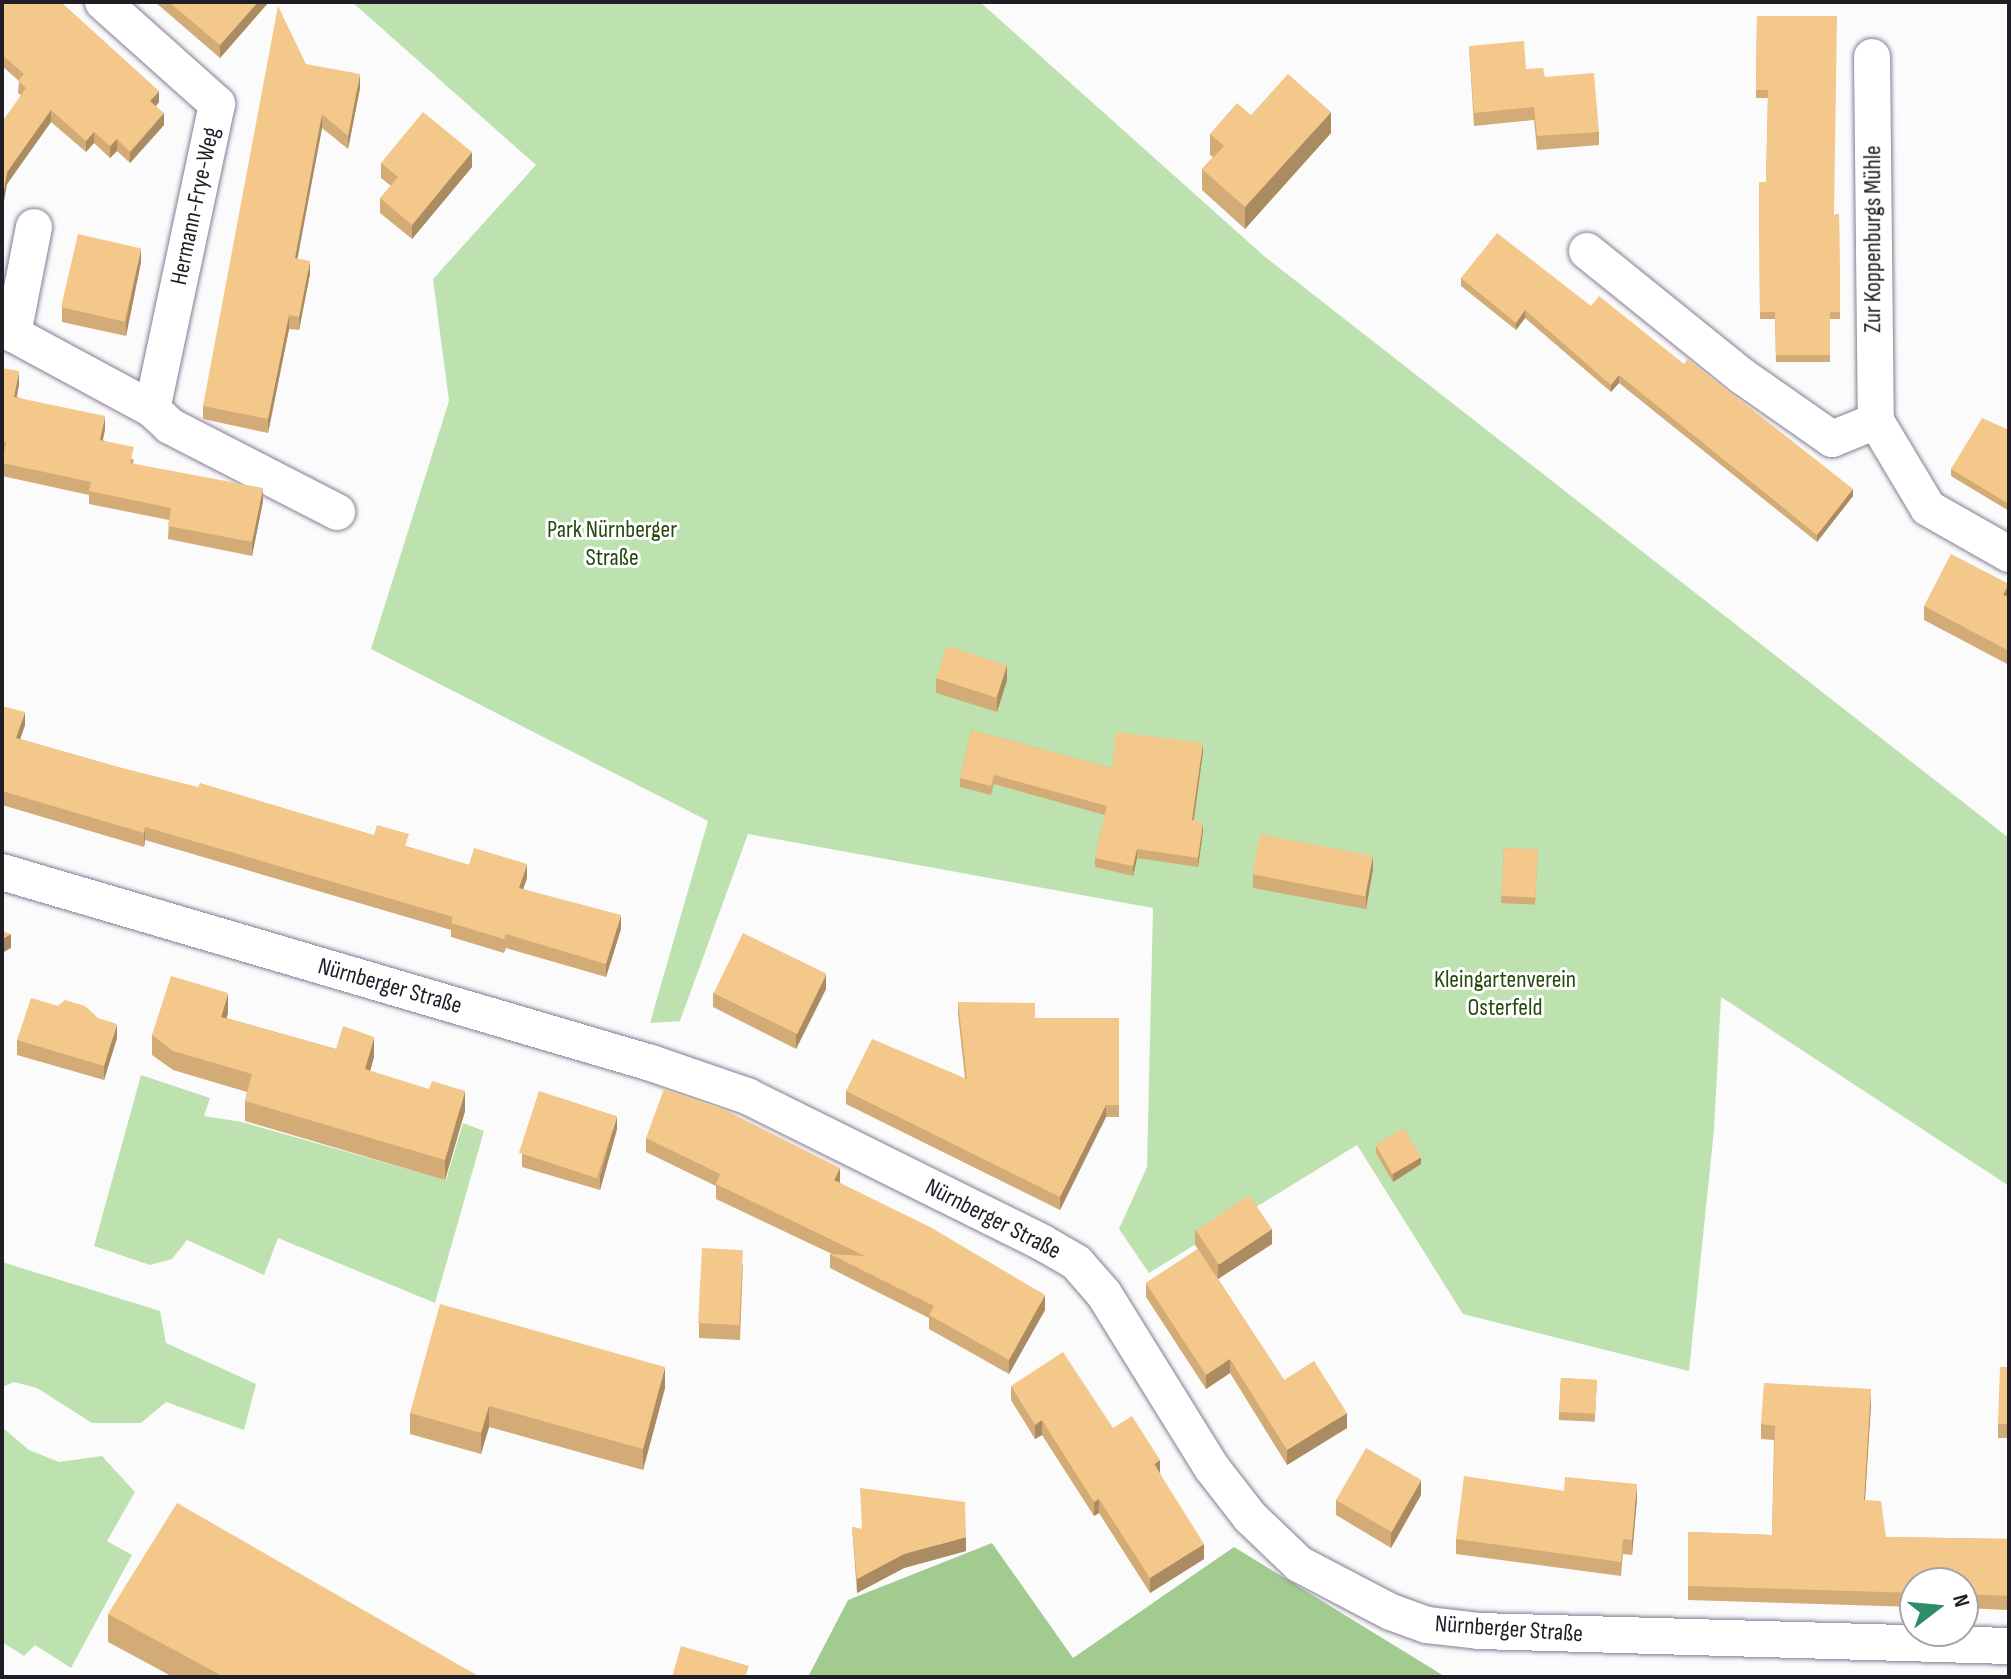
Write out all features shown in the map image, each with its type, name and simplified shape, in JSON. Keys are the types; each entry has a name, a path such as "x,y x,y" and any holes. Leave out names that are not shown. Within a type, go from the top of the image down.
{"street":[{"name":"Hermann-Frye-Weg","path":"103,2 217,104 152,409"},
{"name":"Zur Koppenburgs Mühle","path":"1872,57 1876,421"},
{"path":"34,227 7,331 152,409 170,426 337,512"},
{"path":"1587,251 1742,376 1832,439 1876,421 1928,508 2009,554"},
{"name":"Nürnberger Straße","path":"2,872 651,1063 747,1096 1043,1243 1077,1263 1104,1294 1212,1468 1250,1517 1299,1564 1391,1612 1427,1625 1479,1631 2009,1646"}],"green space":[{"path":"352,2 980,2 1264,256 2009,838 2009,1186 1721,997 1714,1130 1689,1371 1463,1314 1357,1145 1149,1273 1119,1229 1147,1167 1153,908 748,834 680,1021 650,1023 708,821 371,649 449,401 433,279 536,165"},
{"path":"141,1075 210,1098 204,1116 242,1122 446,1180 463,1123 484,1131 435,1303 278,1238 264,1275 187,1240 172,1259 150,1265 94,1246"},
{"path":"2,1262 160,1311 166,1343 256,1384 244,1430 166,1402 141,1423 92,1423 37,1388 14,1382 2,1387"},
{"path":"2,1427 29,1450 59,1462 102,1456 135,1492 107,1541 132,1555 71,1668 35,1645 24,1656 2,1642"},
{"path":"992,1543 1073,1658 1234,1547 1444,1676 2009,1677 808,1677 848,1600"}],"building":[{"path":"2,2 61,2 159,91 150,101 164,113 130,152 117,139 110,146 94,132 86,141 51,110 7,172 2,201 2,122 26,88 18,81 24,74 2,55"},
{"path":"169,2 258,2 220,45"},
{"path":"278,6 306,64 360,74 348,136 322,114 295,258 310,261 299,317 289,315 268,419 203,406"},
{"path":"1757,16 1837,16 1834,215 1839,214 1840,312 1830,312 1830,355 1776,355 1775,312 1760,312 1759,182 1766,182 1768,90 1756,90"},
{"path":"1524,41 1526,69 1543,68 1545,77 1594,73 1599,132 1537,136 1534,107 1474,113 1469,46"},
{"path":"1288,74 1331,112 1245,207 1202,169 1224,146 1210,134 1237,103 1251,115"},
{"path":"423,112 472,152 412,225 380,198 398,177 381,163"},
{"path":"1497,233 1591,306 1599,296 1684,364 1688,359 1853,489 1817,535 1619,375 1611,385 1525,310 1516,323 1461,278"},
{"path":"78,234 141,249 124,322 61,307"},
{"path":"2,368 19,371 14,397 105,416 100,440 134,447 130,463 263,488 252,542 168,526 171,508 89,491 91,482 2,463 6,442 2,441"},
{"path":"1982,418 2009,430 2009,504 1951,469"},
{"path":"1951,554 2009,584 2003,595 2009,597 2009,651 1924,606"},
{"path":"947,646 1007,665 996,698 936,678"},
{"path":"2,706 25,712 16,738 198,787 200,783 374,835 377,825 409,834 405,846 469,865 474,848 527,864 519,888 621,915 606,964 506,934 504,939 451,923 453,917 145,827 144,833 2,791"},
{"path":"971,730 1112,768 1116,732 1203,743 1192,820 1203,822 1198,858 1137,849 1133,866 1095,858 1107,806 994,775 991,786 960,778"},
{"path":"1260,834 1373,856 1365,896 1252,874"},
{"path":"1504,848 1538,850 1535,898 1501,896"},
{"path":"743,933 827,974 797,1034 714,993"},
{"path":"171,976 228,993 221,1017 336,1049 343,1026 374,1037 365,1069 429,1089 432,1081 465,1091 445,1160 245,1101 252,1074 173,1051 152,1035"},
{"path":"31,998 58,1006 65,1000 85,1006 98,1018 117,1024 104,1066 17,1040"},
{"path":"958,1002 1035,1003 1035,1018 1119,1018 1119,1105 1106,1105 1060,1197 846,1091 872,1039 967,1079"},
{"path":"664,1089 719,1107 840,1168 834,1180 930,1227 1045,1295 1009,1360 929,1315 934,1306 830,1254 865,1256 716,1184 720,1174 646,1138"},
{"path":"539,1091 617,1116 597,1178 519,1153"},
{"path":"1404,1128 1421,1157 1392,1174 1375,1144"},
{"path":"1249,1195 1272,1229 1219,1265 1196,1231"},
{"path":"702,1248 743,1250 739,1325 698,1323"},
{"path":"1198,1249 1284,1380 1314,1361 1347,1413 1287,1450 1230,1359 1206,1375 1146,1283"},
{"path":"440,1304 665,1367 643,1449 489,1406 481,1433 410,1413"},
{"path":"1063,1352 1113,1428 1132,1416 1160,1460 1154,1464 1204,1544 1150,1578 1099,1499 1094,1502 1042,1420 1035,1425 1011,1386"},
{"path":"2000,1367 2009,1367 2009,1424 1998,1424"},
{"path":"1561,1378 1597,1380 1595,1414 1559,1412"},
{"path":"1764,1383 1871,1389 1864,1500 1881,1501 1886,1537 2009,1539 2009,1596 1979,1595 1979,1567 1899,1567 1899,1593 1688,1586 1688,1532 1772,1535 1775,1426 1761,1424"},
{"path":"1366,1448 1421,1480 1391,1532 1336,1500"},
{"path":"1464,1476 1564,1491 1565,1477 1637,1484 1632,1540 1623,1539 1621,1562 1456,1539"},
{"path":"860,1488 965,1502 966,1537 904,1554 857,1579 852,1527 862,1529"},
{"path":"177,1503 480,1677 224,1677 108,1614"},
{"path":"681,1646 749,1666 745,1677 672,1677"}],"park label":[{"name":"Park Nürnberger Straße","path":"612,544"},
{"name":"Kleingartenverein Osterfeld","path":"1505,994"}]}
